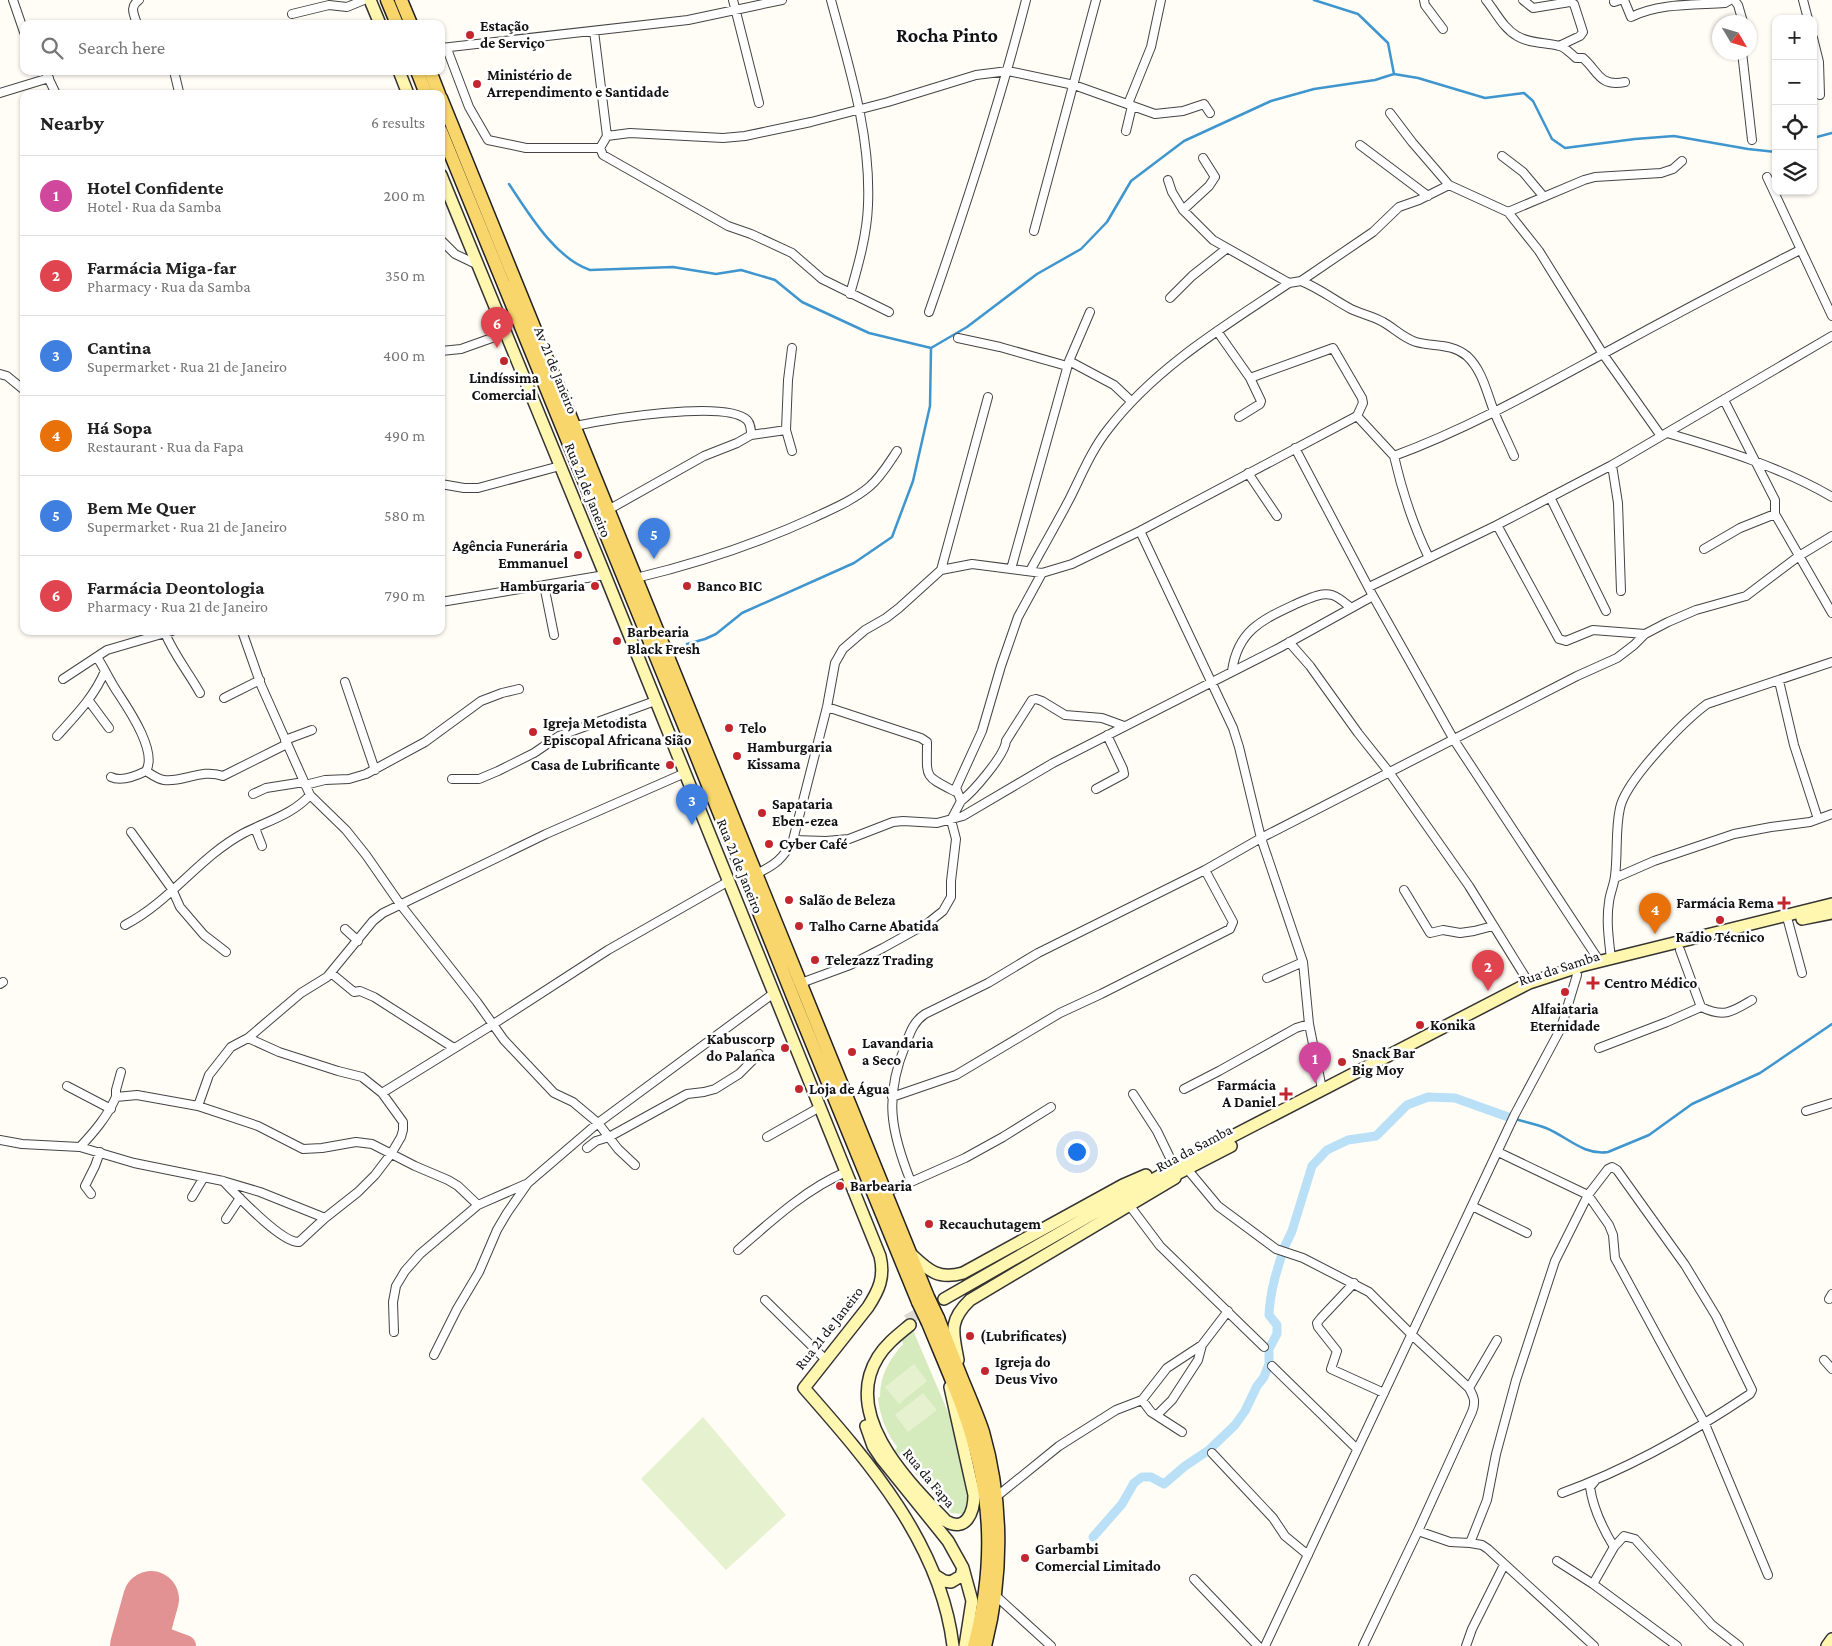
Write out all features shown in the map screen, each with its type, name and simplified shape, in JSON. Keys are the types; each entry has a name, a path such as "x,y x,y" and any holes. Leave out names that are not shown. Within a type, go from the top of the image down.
{"main road":[{"path":"370,0 378,20"},
{"path":"387,0 395,20"},
{"path":"403,0 409,20"},
{"path":"401,75 406,90"},
{"path":"419,75 424,90"},
{"path":"432,75 437,90"},
{"name":"Rua 21 de Janeiro","path":"445,108 912,1256 923,1299"},
{"name":"Av 21 de Janeiro","path":"445,141 653,650"},
{"name":"Rua 21 de Janeiro","path":"445,185 878,1249 883,1276 877,1294 804,1388 842,1431 887,1491 916,1536 936,1576"},
{"name":"Rua 21 de Janeiro","path":"653,650 904,1271 923,1299 933,1321 946,1368 968,1425 978,1457 987,1505 989,1529 985,1598 974,1646"},
{"path":"1529,983 1560,972 1832,904"},
{"name":"Rua da Samba","path":"1199,1158 1284,1117 1499,1005 1542,986 1576,975 1788,921 1832,913"},
{"name":"Rua da Samba","path":"944,1301 1322,1089 1529,983"},
{"path":"912,1256 937,1274 946,1276 963,1273 1123,1185 1173,1164 1199,1158"},
{"path":"962,1379 953,1331 957,1314 963,1307 978,1295 1188,1170 1199,1158"},
{"path":"933,1321 962,1379 982,1430 993,1478 998,1530 998,1562 995,1595 985,1646"},
{"name":"Rua da Fapa","path":"946,1368 974,1495 974,1505 968,1519 960,1524 955,1525 946,1521 893,1461 875,1431 870,1414 868,1388 874,1364 886,1346 909,1323 896,1328 885,1338 869,1362 861,1391 861,1405 863,1418 881,1458 948,1541 964,1568 972,1601 965,1646"},
{"path":"936,1576 944,1581 951,1582 961,1576 964,1568"},
{"path":"936,1576 950,1626 953,1646"},
{"path":"1827,1646 1832,1639"}],"street":[{"path":"13,0 20,20"},
{"path":"136,20 132,8 139,0"},
{"path":"292,14 328,4 347,7 364,0"},
{"path":"733,0 758,103"},
{"path":"445,49 688,20 782,0"},
{"path":"831,0 860,110 866,146 868,206 858,265 850,294"},
{"path":"929,312 972,186 1008,71 1026,0"},
{"path":"1034,231 1096,0"},
{"path":"1126,131 1130,105 1151,47 1161,0"},
{"path":"1424,0 1425,5 1443,29"},
{"path":"1497,0 1487,1 1500,20 1515,36 1523,40 1559,46 1576,58 1584,58 1602,79 1608,83 1625,82"},
{"path":"1523,0 1533,8 1550,3 1570,2 1574,4 1583,32 1580,36 1559,46"},
{"path":"1619,1 1631,17 1643,10 1725,3 1730,0"},
{"path":"1734,0 1738,5 1741,15"},
{"path":"1803,0 1807,15"},
{"path":"594,31 607,136 600,148"},
{"path":"445,51 469,107 488,140 526,148 600,148"},
{"path":"1817,54 1820,95"},
{"path":"1743,60 1752,140"},
{"path":"607,136 630,132 723,138 745,136 860,110 976,75 1008,71 1074,85 1147,112 1163,114 1183,111 1204,104 1210,113"},
{"path":"0,93 47,75 54,90"},
{"path":"175,75 179,90"},
{"path":"1390,114 1449,185 1508,212 1539,251 1603,354 1664,435 1705,444 1793,477 1832,497"},
{"path":"1360,145 1428,196"},
{"path":"600,148 603,155 728,226 751,234 792,253 814,274 850,294 889,312"},
{"path":"1502,156 1523,172 1544,197"},
{"path":"1183,210 1209,186 1215,177 1203,158"},
{"path":"1508,212 1567,186 1595,177 1660,173 1673,169 1682,160"},
{"path":"1767,177 1832,316"},
{"path":"1168,180 1172,192 1183,210 1213,240 1289,283"},
{"path":"1030,572 1069,501 1092,454 1131,401 1181,356 1289,283 1301,281 1373,232 1399,207 1428,196 1449,185"},
{"path":"445,244 455,254 478,266"},
{"path":"1170,298 1192,276 1226,249"},
{"path":"1394,456 1422,446 1495,413 1704,299 1800,250"},
{"path":"1301,281 1319,289 1348,308 1381,321 1407,338 1416,342 1440,344 1456,349 1467,356 1486,386 1495,413 1514,456"},
{"path":"1011,570 1068,364 1090,312"},
{"path":"1217,331 1250,378 1261,403 1239,417"},
{"path":"445,351 461,349 506,333"},
{"path":"1369,587 1497,525 1612,466 1832,336"},
{"path":"958,338 1068,364 1114,386 1131,401"},
{"path":"792,348 788,380 786,430 792,451"},
{"path":"940,570 972,564 1011,570 1042,572 1072,564 1140,531 1357,416 1363,402 1333,348 1250,378"},
{"path":"0,374 8,376 20,386"},
{"path":"756,874 774,865 788,850 793,840 827,707 836,663 843,648 865,630 899,608 940,570 988,397"},
{"path":"1724,400 1775,500 1775,514 1832,613"},
{"path":"575,426 649,414 705,411 730,413 745,418 750,424 751,435"},
{"path":"1357,416 1394,456 1409,512 1429,558"},
{"path":"608,510 704,456 737,443 751,435 786,430"},
{"path":"1295,448 1373,596 1454,740 1600,962"},
{"path":"636,578 682,567 747,547 844,503 856,497 876,481 897,451"},
{"path":"445,485 478,488 560,466"},
{"path":"1612,466 1618,503 1620,591"},
{"path":"1248,473 1277,516"},
{"path":"1550,497 1606,611"},
{"path":"1704,549 1740,528 1775,514"},
{"path":"1497,525 1559,639 1566,641 1593,630 1644,634"},
{"path":"1140,531 1233,728 1261,838 1303,962 1309,1024 1322,1089"},
{"path":"911,1182 899,1151 893,1127 892,1097 894,1076 899,1061 913,1026 925,1014 988,983 1038,954 1205,870 1261,838 1577,676 1617,658 1634,645 1644,634 1696,610 1746,596 1799,556 1832,536"},
{"path":"956,792 956,788 982,731 1018,617 1042,572"},
{"path":"445,601 605,575"},
{"path":"544,585 554,635"},
{"path":"1232,671 1236,653 1248,633 1271,615 1310,598 1325,594 1333,595 1351,608"},
{"path":"793,840 826,841 849,839 893,822 937,823 963,816 989,799 1107,735 1289,642 1373,596"},
{"path":"64,679 108,650 159,635"},
{"path":"170,635 175,655 200,693"},
{"path":"243,635 260,680 310,794 354,839 400,904 477,1002 492,1025 554,1093 573,1102 598,1123 618,1149 635,1165"},
{"path":"1289,642 1310,666 1358,733 1390,772 1469,886 1529,983"},
{"path":"97,657 130,712 143,739 149,760 146,771"},
{"path":"1611,959 1608,921 1609,902 1615,878 1616,833 1623,797 1629,787 1664,744 1707,704 1832,662"},
{"path":"57,736 88,701 100,683 105,670"},
{"path":"224,698 260,680"},
{"path":"1779,681 1799,762 1818,819"},
{"path":"346,682 375,770"},
{"path":"253,794 266,788 356,778 375,770 425,742 481,702 502,693 519,689"},
{"path":"801,983 850,965 928,923 943,911 951,897 950,882 956,839 951,820 961,801 980,783 1005,748 1006,741 1032,700 1042,701 1064,715 1102,718 1124,726"},
{"path":"88,701 109,728"},
{"path":"452,779 479,779 534,753 559,736 655,701"},
{"path":"827,707 921,738 927,742 927,773 931,780 956,792 961,801"},
{"path":"110,776 116,779 123,779 146,771 158,778 167,780 214,773 223,776 312,730"},
{"path":"1096,789 1124,774 1124,769 1107,735"},
{"path":"198,1106 209,1075 231,1047 248,1038 297,996 331,973 374,921 383,913 546,834 685,773"},
{"path":"125,924 147,911 228,842 296,808 310,794"},
{"path":"1615,878 1641,866 1734,834 1771,826 1810,822 1832,814"},
{"path":"256,828 262,846"},
{"path":"131,832 172,889 180,907 204,935 226,952"},
{"path":"892,1097 956,1075 1060,1013 1230,928 1233,922 1205,870"},
{"path":"382,1093 608,950 729,881"},
{"path":"1404,890 1430,933 1443,930 1460,933 1493,926"},
{"path":"1788,921 1802,973"},
{"path":"345,929 358,941"},
{"path":"1680,950 1701,1007 1711,1012 1731,1013 1752,1000"},
{"path":"1267,978 1303,962"},
{"path":"331,973 354,992 360,991 374,997 454,1048"},
{"path":"1265,1646 1515,1114 1561,1028 1576,975"},
{"path":"434,1355 456,1309 479,1272 497,1230 507,1212 528,1183 598,1123 774,993"},
{"path":"1599,1048 1701,1007"},
{"path":"1184,1089 1296,1028 1309,1024"},
{"path":"223,1181 273,1229 292,1242 299,1242 324,1218 358,1192 375,1175 391,1154 403,1130 403,1122 382,1093 367,1080 357,1075 338,1071 279,1052 248,1038"},
{"path":"586,1148 687,1094 715,1089 738,1074 758,1054"},
{"path":"80,1147 100,1125 111,1109 116,1098 116,1090 121,1072"},
{"path":"67,1086 111,1109"},
{"path":"1133,1094 1157,1131 1173,1164"},
{"path":"116,1098 137,1095 198,1106 258,1126 303,1148 316,1149 364,1142 378,1146 458,1186 478,1205"},
{"path":"1806,1111 1832,1103"},
{"path":"886,1192 965,1158 1051,1107"},
{"path":"766,1137 820,1108"},
{"path":"0,1140 22,1144 80,1147 134,1163 223,1181 260,1192 324,1218"},
{"path":"92,1194 85,1186 100,1152"},
{"path":"1498,1152 1588,1195 1609,1225 1613,1234 1615,1258 1705,1424 1768,1575"},
{"path":"1470,1543 1487,1500 1496,1454 1516,1380 1555,1261 1588,1195 1608,1169 1612,1167 1617,1170 1685,1264 1716,1316 1753,1388 1750,1394 1705,1424 1594,1481 1562,1493"},
{"path":"1188,1170 1218,1206 1276,1249 1290,1252 1303,1258 1369,1292 1469,1388 1474,1396 1475,1404 1472,1412 1363,1646"},
{"path":"738,1250 800,1200 833,1177 846,1172"},
{"path":"192,1197 204,1177"},
{"path":"394,1332 393,1302 396,1286 405,1271 420,1254 478,1205 528,1183"},
{"path":"226,1219 240,1198"},
{"path":"1130,1206 1160,1246 1264,1347"},
{"path":"1472,1206 1527,1233"},
{"path":"1354,1283 1321,1318 1317,1323 1318,1327 1337,1351 1332,1370 1384,1393"},
{"path":"765,1300 826,1360"},
{"path":"996,1497 1059,1446 1116,1410 1142,1400 1167,1368 1202,1345 1228,1312"},
{"path":"1469,1388 1497,1340"},
{"path":"1157,1415 1172,1400 1189,1375 1198,1360 1202,1345"},
{"path":"1824,1360 1832,1370"},
{"path":"1272,1366 1357,1448"},
{"path":"1142,1400 1151,1412 1182,1432"},
{"path":"1212,1454 1273,1518 1285,1536 1308,1555"},
{"path":"1594,1481 1590,1487 1591,1495 1603,1529 1614,1547"},
{"path":"1418,1531 1450,1542 1482,1545 1594,1646"},
{"path":"1593,1584 1614,1547 1624,1536 1635,1539 1712,1625 1739,1646"},
{"path":"1557,1561 1593,1584 1677,1646"},
{"path":"1466,1646 1472,1629 1504,1565"},
{"path":"1194,1579 1258,1646"},
{"path":"995,1595 1052,1646"}],"green space":[{"path":"912,1328 951,1419 968,1500 967,1509 963,1514 951,1513 946,1509 895,1450 897,1447 887,1430 880,1411 878,1398 880,1397 884,1375 890,1362 903,1344 902,1340 909,1334"},
{"path":"914,1364 927,1381 899,1404 885,1387"},
{"path":"923,1393 937,1410 908,1432 895,1415"},
{"path":"703,1417 786,1515 726,1570 641,1479"}],"waterway":[{"path":"1314,0 1358,14 1388,43 1394,74"},
{"path":"509,184 534,221 554,245 565,256 590,270 673,267 716,274 741,270 775,280 802,302 869,333 931,348 967,327 1037,274 1081,249 1107,222 1131,181 1184,141 1271,101 1314,89 1375,80 1394,74 1418,78 1485,98 1524,93 1533,101 1552,139 1565,148 1674,136 1772,152"},
{"path":"1817,137 1832,133"},
{"path":"687,644 716,634 742,613 854,563 892,537 913,481 930,406 931,348"},
{"path":"1515,1119 1546,1128 1591,1151 1608,1152 1649,1135 1692,1104 1760,1073 1832,1024"},
{"path":"1284,1248 1292,1231 1312,1166 1327,1150 1348,1140 1376,1136 1407,1105 1428,1097 1455,1098 1511,1118"},
{"path":"1093,1537 1122,1504 1134,1483 1142,1477 1151,1477 1164,1484 1185,1466 1209,1450 1235,1425 1245,1411 1257,1386 1264,1377 1269,1364 1269,1349 1277,1334 1277,1325 1269,1315 1274,1283 1283,1251"}],"taxiway":[{"path":"142,1630 185,1646"}],"runway":[{"path":"138,1646 151,1599"}],"tunnel":[{"path":"907,1320 929,1307"}],"place":[{"name":"Estação de Serviço","path":"470,35"},
{"name":"Ministério de Arrependimento e Santidade","path":"477,84"},
{"name":"Farmácia Deontologia","path":"497,348"},
{"name":"Lindíssima Comercial","path":"504,361"},
{"name":"Agência Funerária Emmanuel","path":"578,555"},
{"name":"Bem Me Quer","path":"654,559"},
{"name":"Hamburgaria","path":"595,586"},
{"name":"Banco BIC","path":"687,586"},
{"name":"Barbearia Black Fresh","path":"617,641"},
{"name":"Telo","path":"729,728"},
{"name":"Igreja Metodista Episcopal Africana Sião","path":"533,732"},
{"name":"Hamburgaria Kissama","path":"737,756"},
{"name":"Casa de Lubrificante","path":"670,765"},
{"name":"Sapataria Eben-ezea","path":"762,813"},
{"name":"Cantina","path":"692,825"},
{"name":"Cyber Café","path":"769,844"},
{"name":"Salão de Beleza","path":"789,900"},
{"name":"Farmácia Rema","path":"1784,903"},
{"name":"Radio Técnico","path":"1720,920"},
{"name":"Talho Carne Abatida","path":"799,926"},
{"name":"Há Sopa","path":"1655,934"},
{"name":"Telezazz Trading","path":"815,960"},
{"name":"Centro Médico","path":"1593,983"},
{"name":"Farmácia Miga-far","path":"1488,991"},
{"name":"Alfaiataria Eternidade","path":"1565,992"},
{"name":"Konika","path":"1420,1025"},
{"name":"Kabuscorp do Palanca","path":"785,1048"},
{"name":"Lavandaria a Seco","path":"852,1052"},
{"name":"Snack Bar Big Moy","path":"1342,1062"},
{"name":"Hotel Confidente","path":"1315,1083"},
{"name":"Loja de Água","path":"799,1089"},
{"name":"Farmácia A Daniel","path":"1286,1094"},
{"name":"Barbearia","path":"840,1186"},
{"name":"Recauchutagem","path":"929,1224"},
{"name":"(Lubrificates)","path":"970,1336"},
{"name":"Igreja do Deus Vivo","path":"985,1371"},
{"name":"Garbambi Comercial Limitado","path":"1025,1558"}],"district":[{"name":"Rocha Pinto","path":"947,35"}]}
